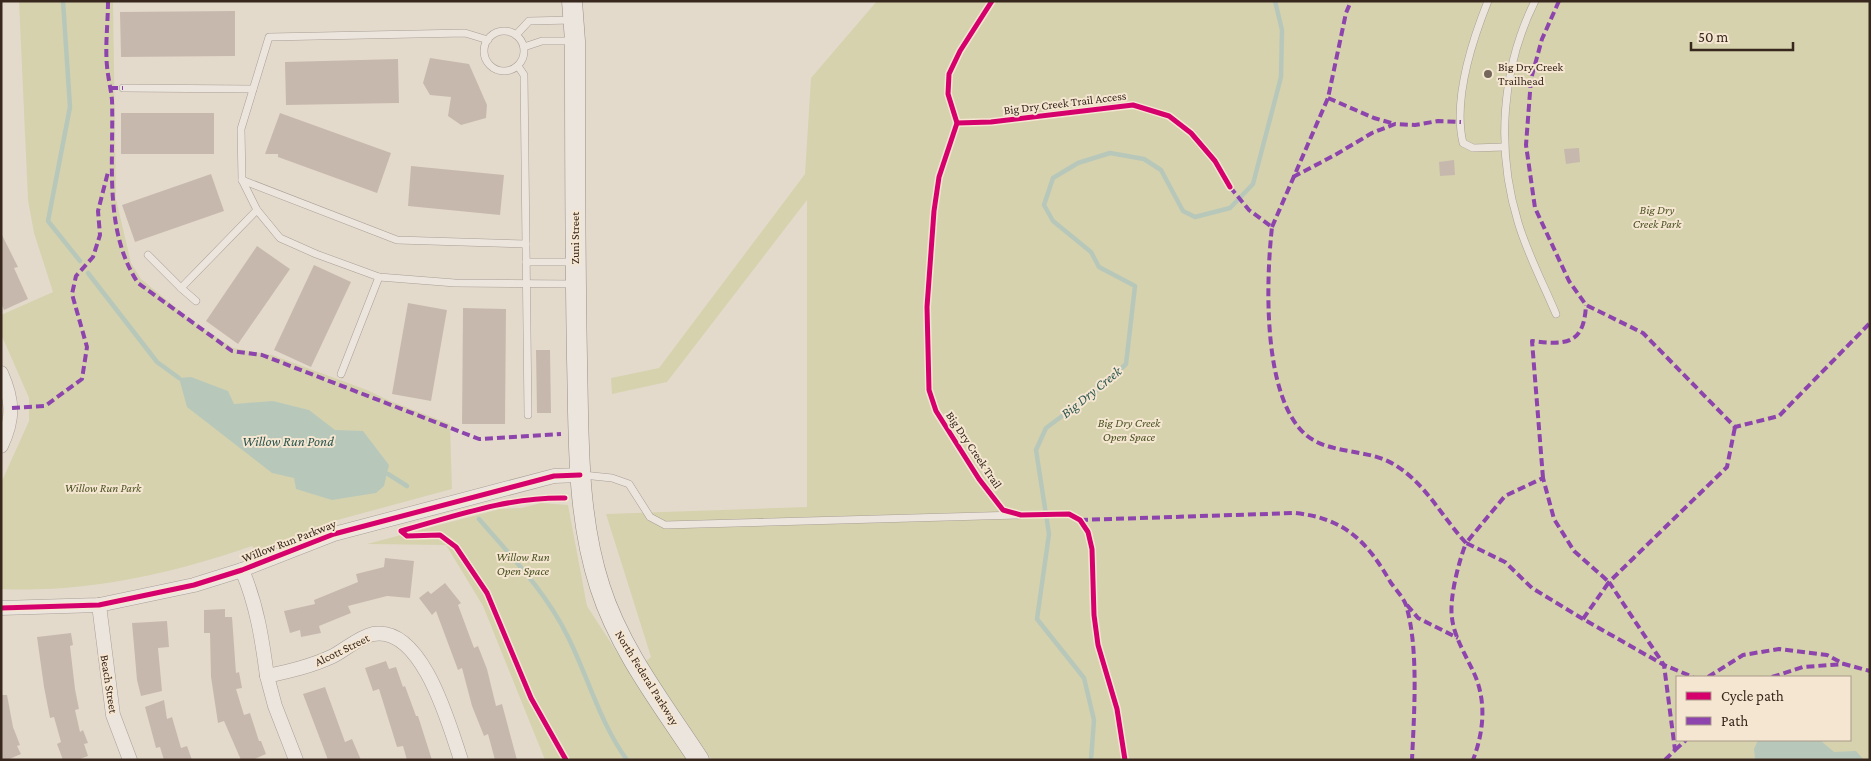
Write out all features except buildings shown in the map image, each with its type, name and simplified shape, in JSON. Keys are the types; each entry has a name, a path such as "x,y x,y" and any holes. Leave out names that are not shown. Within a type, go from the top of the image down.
{"main road":[{"name":"Zuni Street","path":"572,10 580,475"},
{"name":"North Federal Parkway","path":"580,475 585,534 600,588 611,616 645,678 699,760"}],"street":[{"path":"1,373 9,391 12,408 11,421 1,446"},
{"name":"Willow Run Parkway","path":"1,608 98,605 194,585 242,570 334,534 554,476 580,475"},
{"path":"242,570 254,597 259,618 267,676 275,706 296,760"},
{"name":"Beach Street","path":"98,605 112,707 130,760"},
{"name":"Alcott Street","path":"267,676 310,665 333,656 372,634 396,636 414,652 429,677 461,760"}],"lane":[{"path":"1488,1 1466,73 1460,132 1463,143 1473,148 1504,147"},
{"path":"1535,1 1510,75 1504,147 1512,201 1518,223 1556,314"},
{"path":"516,35 528,20 572,10"},
{"path":"502,32 516,35 524,47 522,60 518,66 506,72 493,68 485,56 484,50 488,40 502,32"},
{"path":"488,40 465,33 269,37 241,129 242,180 257,210 280,238 316,254 379,277 455,283 576,284"},
{"path":"524,47 542,41 574,42"},
{"path":"518,66 524,75 528,415"},
{"path":"123,88 253,89"},
{"path":"242,180 397,240 526,244"},
{"path":"181,288 257,210"},
{"path":"148,255 196,302"},
{"path":"526,262 575,262"},
{"path":"341,374 379,277"},
{"path":"580,475 612,478 629,484 650,517 665,525 1021,514"}],"green space":[{"name":"Willow Run Park","path":"19,1 113,1 116,199 131,263 141,279 192,321 233,348 272,355 367,390 450,424 452,489 330,522 257,552 252,546 160,573 97,585 65,588 1,589 1,483 29,421 29,398 1,334 1,315 53,292 34,233 28,200"},
{"name":"Big Dry Creek Open Space","path":"877,1 1870,1 1870,760 712,760 645,662 651,657 606,514 807,507 807,200 667,382 612,394 611,378 659,368 805,174 811,78"},
{"name":"Willow Run Open Space","path":"541,503 568,505 587,606 687,760 545,760 483,606 446,545 367,544 500,509 521,508"}],"water":[{"name":"Willow Run Pond","path":"191,377 228,391 234,404 273,401 309,410 335,430 363,431 389,465 384,486 376,493 332,500 296,489 294,478 272,473 187,407 179,378"},
{"path":"1758,741 1821,741 1834,752 1856,751 1864,760 1755,760 1754,749"}],"waterway":[{"path":"63,1 70,107 48,221 80,261"},
{"name":"Big Dry Creek","path":"1091,760 1094,720 1084,678 1037,619 1049,534 1036,450 1046,428 1104,385 1126,364 1135,286 1099,267 1091,252 1053,221 1044,205 1053,178 1078,163 1110,153 1144,159 1161,170 1183,211 1195,217 1230,208 1253,184 1281,77 1282,30 1275,1"},
{"path":"88,273 157,362 179,378"},
{"path":"388,474 407,486"},
{"path":"479,519 527,575 559,620 609,731 627,760"}],"marked path":[{"path":"108,1 106,58 112,100 112,170 115,218 119,240 127,262 138,283 232,351 262,355 479,439 561,434"},
{"path":"1272,227 1328,98 1346,13 1351,1"},
{"path":"1559,1 1542,39 1531,79 1526,145 1535,208 1569,281 1586,305 1643,333 1735,427 1779,416 1870,323"},
{"path":"110,88 123,88"},
{"path":"1328,98 1374,118 1395,124"},
{"path":"1293,177 1372,133 1395,124 1415,125 1438,121 1461,122"},
{"path":"12,408 45,406 82,379 87,347 72,294 76,276 93,257 100,235 98,211 108,172"},
{"path":"1230,187 1249,210 1272,227 1269,277 1270,337 1274,366 1281,394 1292,417 1306,435 1326,446 1373,456 1395,465 1425,491 1466,543 1455,580 1451,610 1455,631 1473,671 1482,704 1482,727 1473,760"},
{"path":"1543,478 1532,341 1554,343 1571,340 1581,328 1586,305"},
{"path":"1665,760 1675,750 1664,665 1609,582 1727,467 1735,427"},
{"path":"1543,478 1554,519 1574,551 1609,582 1583,619 1532,588 1505,562 1466,543 1505,496 1543,478"},
{"path":"1080,520 1295,513 1327,520 1341,526 1373,555 1406,605 1413,641 1414,661 1412,760"},
{"path":"1407,605 1418,618 1458,638"},
{"path":"1583,619 1664,665 1691,676"},
{"path":"1710,676 1743,655 1779,649 1827,655 1844,664 1870,671"},
{"path":"1775,676 1803,667 1844,664"},
{"path":"1675,750 1685,741"}],"cycle path":[{"name":"Big Dry Creek Trail","path":"992,1 960,51 949,74 948,94 957,123 939,177 934,211 927,307 929,390 936,411 979,479 1003,510 1021,515 1069,514 1080,520 1088,532 1092,549 1094,615 1098,645 1117,709 1125,760"},
{"name":"Big Dry Creek Trail Access","path":"957,123 991,122 1133,105 1169,116 1191,133 1215,161 1230,187"},
{"path":"1,608 99,605 194,585 242,570 334,534 554,476 580,475"},
{"path":"565,498 502,504 401,531 407,536 440,535 456,547 487,593 531,698 566,760"}],"place":[{"name":"Big Dry Creek Trailhead","path":"1488,74"}],"park label":[{"name":"Big Dry Creek Park","path":"1657,217"}]}
